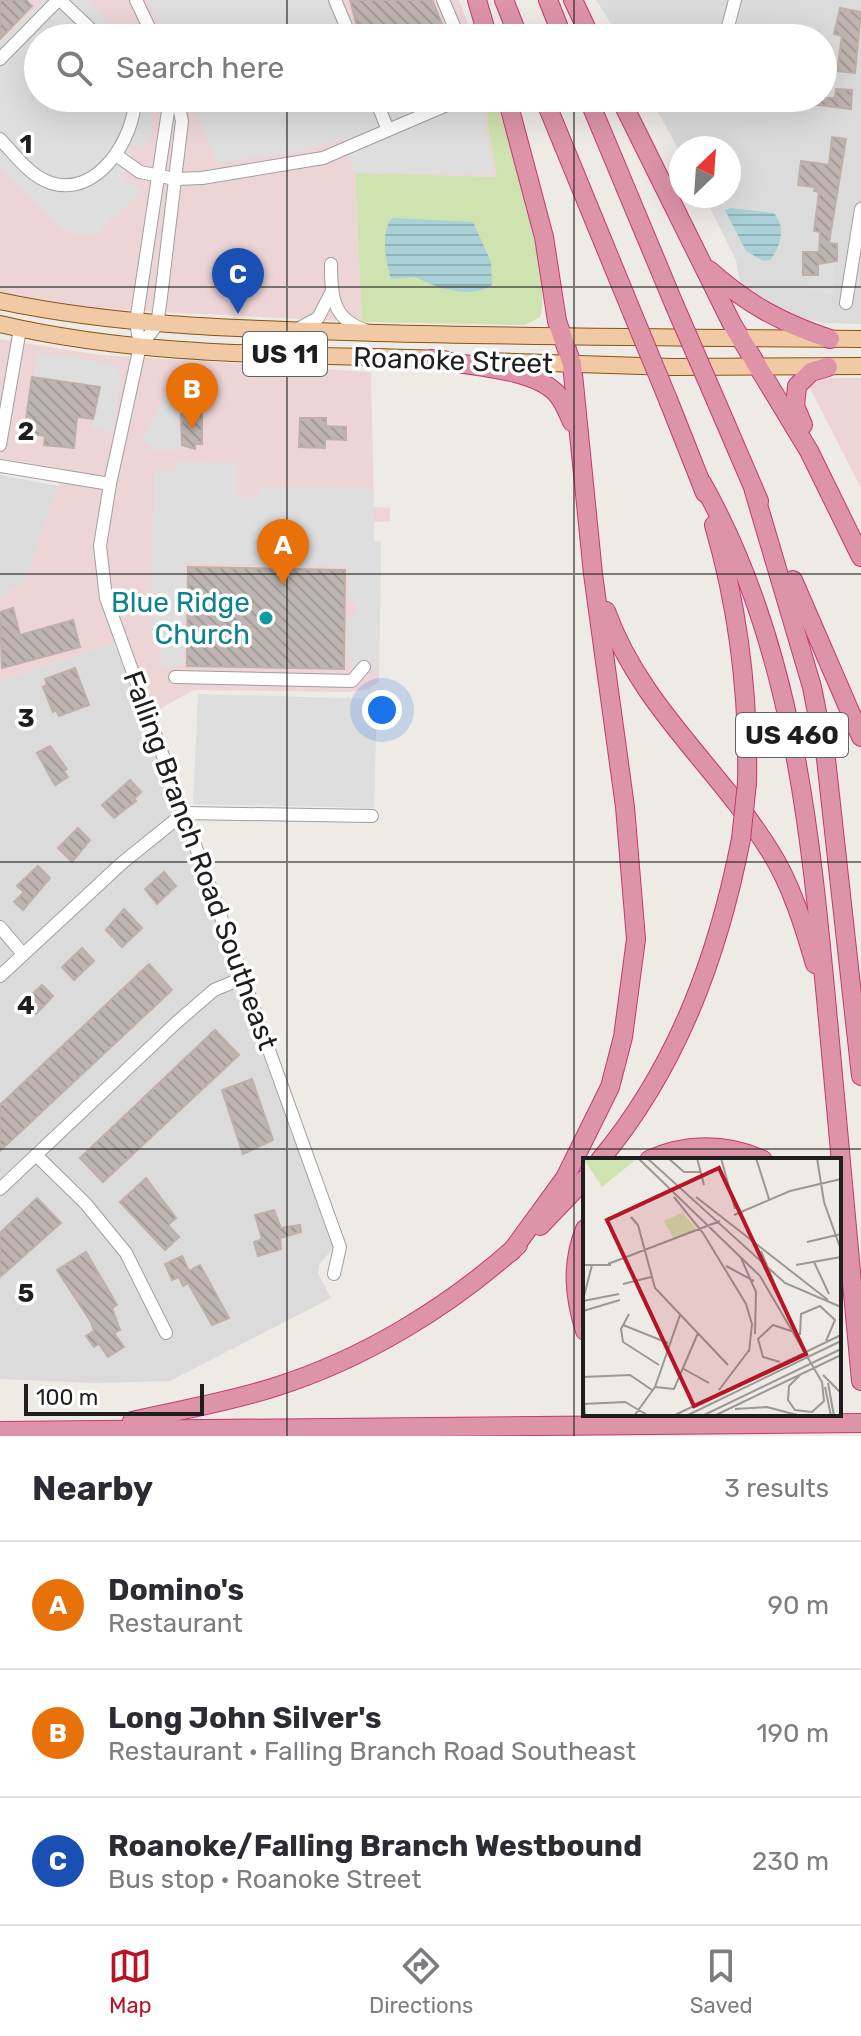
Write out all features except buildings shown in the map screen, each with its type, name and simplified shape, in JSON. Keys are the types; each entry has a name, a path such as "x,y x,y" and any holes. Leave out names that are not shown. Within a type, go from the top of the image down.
{"highway":[{"path":"477,0 484,24"},
{"path":"504,0 513,24"},
{"path":"548,0 557,24"},
{"path":"573,0 584,24"},
{"path":"511,112 544,237 562,337 572,364 576,428 631,869 636,939 631,990 610,1087 592,1129 565,1178 511,1252"},
{"name":"US 460","path":"550,112 702,483 725,524 758,611 783,699 805,806 840,1158"},
{"name":"US 460","path":"594,112 861,737"},
{"path":"627,112 701,263 741,338 809,451 861,557"},
{"path":"701,263 750,305 787,324 830,339"},
{"path":"431,359 523,374 546,384 558,395 576,428"},
{"path":"809,451 807,436 795,406 795,391 805,377 828,367"},
{"path":"601,1158 650,1089 678,1040 714,952 741,839 749,722 738,621 702,483"},
{"name":"US 460","path":"754,491 805,659 826,759 861,1076"},
{"path":"593,574 615,634 647,694 729,793 772,853 787,885 826,1001"},
{"path":"656,1158 696,1147 719,1147 756,1158"},
{"name":"US 460","path":"841,1164 861,1381"},
{"path":"100,1429 238,1397 306,1377 430,1312 511,1252 561,1207 583,1181"},
{"path":"583,1236 577,1255 575,1290 583,1323"},
{"path":"841,1261 853,1294"},
{"path":"713,1416 748,1424"},
{"path":"0,1431 861,1423"}],"main road":[{"name":"Roanoke Street","path":"0,301 157,325 562,337 861,339"},
{"name":"Roanoke Street","path":"0,324 140,346 572,364 861,366"}],"street":[{"path":"35,24 59,0 85,24"},
{"path":"136,0 147,24"},
{"path":"335,0 345,24"},
{"path":"443,0 453,24"},
{"path":"729,24 735,0"},
{"path":"0,59 24,35"},
{"path":"0,139 33,172 55,184 81,182 116,155 133,123 134,112"},
{"path":"140,346 136,322 161,176 168,112"},
{"path":"140,346 157,325 182,121 180,112"},
{"path":"381,112 388,130"},
{"path":"116,155 140,172 175,179 202,178 323,158 430,112"},
{"path":"846,303 861,209"},
{"path":"331,264 331,293 346,322 375,333"},
{"path":"294,331 318,318 331,293"},
{"path":"0,445 20,329"},
{"name":"Falling Branch Road Southeast","path":"140,346 100,546 106,598 340,1247 334,1274"},
{"path":"0,466 110,484"},
{"path":"175,677 352,681 364,667"},
{"path":"0,976 184,813 372,816"},
{"path":"0,927 23,954"},
{"path":"0,1189 186,1014 214,990 243,978"},
{"path":"36,1155 86,1204 126,1253 166,1333"}],"shaded area":[{"path":"0,0 459,0 468,24 24,24 24,112 488,112 497,177 355,173 362,322 102,309 0,293"},
{"path":"42,0 87,0 110,24 24,24 24,112 152,112 151,136 143,149 131,145 124,179 143,190 98,232 86,237 63,230 0,169 0,42"},
{"path":"147,0 327,0 336,24 158,24"},
{"path":"596,0 861,0 861,324 825,323 788,315 741,287 736,260 710,208 741,208 741,136 671,136 658,112 837,112 837,24 611,24"},
{"path":"197,112 373,112 375,116 385,112 485,112 484,124 494,175 354,172 341,140 293,153 217,163"},
{"path":"824,260 835,261 833,295 807,290 808,277 818,275 818,264 824,264"},
{"path":"0,339 100,355 371,372 374,507 390,508 390,521 374,522 374,541 381,542 379,681 369,689 347,692 194,690 152,713 126,639 0,681 0,598 26,580 64,469 0,458"},
{"path":"38,353 108,363 116,367 121,378 112,432 90,428 96,416 100,387 33,377"},
{"path":"823,378 861,378 861,488 809,386"},
{"path":"198,383 199,405 179,406 180,450 149,450 149,443 141,443 171,385"},
{"path":"175,462 237,463 237,497 259,497 260,487 374,489 374,541 381,542 379,671 351,670 351,657 346,656 347,617 356,617 356,601 348,601 348,567 186,563 183,666 161,666 161,633 151,632 154,471 175,472"},
{"path":"0,475 58,486 26,580 0,598"},
{"path":"114,643 207,890 333,1248 319,1265 318,1273 331,1298 170,1381 96,1383 0,1379 0,681"},
{"path":"198,694 377,699 374,808 193,804"}],"green space":[{"path":"488,112 499,112 535,243 542,299 540,317 525,325 362,322 355,173 497,177"}],"water":[{"path":"725,210 774,213 781,237 770,260 763,261 746,251"},
{"path":"392,218 473,222 491,262 492,285 463,292 432,285 415,277 391,279 385,239"}],"place":[{"name":"Roanoke/Falling Branch Westbound","path":"238,314"},
{"name":"Long John Silver's","path":"192,429"},
{"name":"Domino's","path":"283,585"},
{"name":"Blue Ridge Church","path":"266,618"}]}
